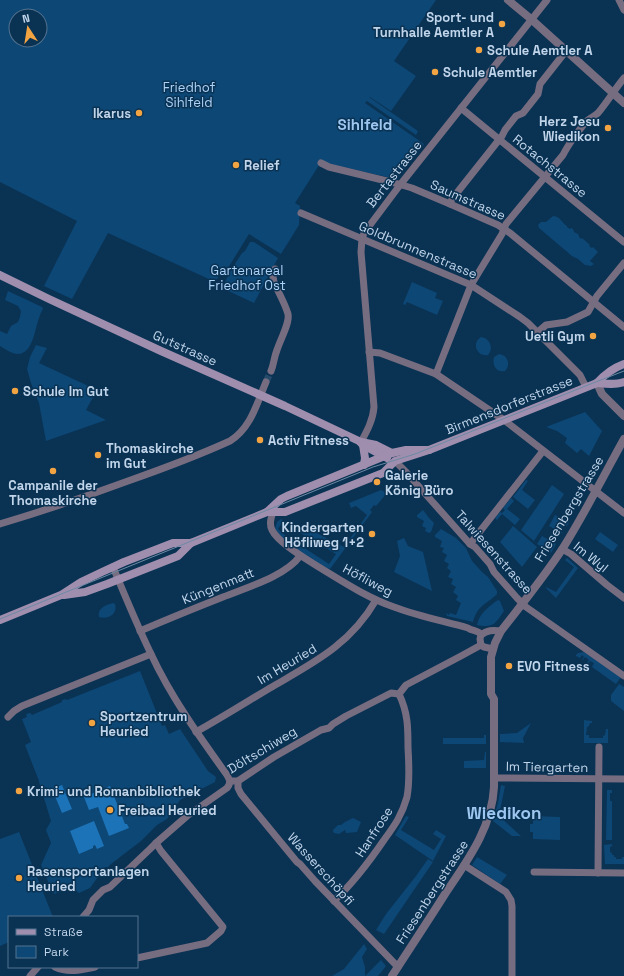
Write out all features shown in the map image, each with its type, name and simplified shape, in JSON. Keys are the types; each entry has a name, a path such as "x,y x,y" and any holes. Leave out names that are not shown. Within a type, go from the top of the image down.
{"main road":[{"name":"Gutstrasse","path":"0,275 49,299 351,437 383,457 395,461"},
{"name":"Birmensdorferstrasse","path":"0,620 61,595 81,582 113,567 173,543 191,543 270,512 285,512 383,473 395,461 429,450 597,383 609,371 624,364"},
{"name":"Birmensdorferstrasse","path":"597,383 609,385 624,382"},
{"name":"Gutstrasse","path":"362,444 376,445 392,453"},
{"path":"362,444 365,458 364,465"},
{"name":"Birmensdorferstrasse","path":"270,512 281,499 287,496 392,453 406,450 429,450"},
{"name":"Birmensdorferstrasse","path":"61,595 85,592 119,580 178,556 191,543"}],"street":[{"path":"508,0 532,19 624,103"},
{"name":"Bertastrasse","path":"362,239 365,230 547,0"},
{"path":"620,0 624,10"},
{"path":"450,204 452,199 516,116 523,113 538,94 540,84 566,51"},
{"path":"436,374 471,285 508,222 563,155 567,147 582,128 596,115 610,98 624,78"},
{"name":"Rotachstrasse","path":"461,108 624,242"},
{"name":"Saumstrasse","path":"321,163 328,167 400,185 450,204 504,229 624,327"},
{"name":"Goldbrunnenstrasse","path":"301,213 471,285 523,319 538,332 580,375 586,387"},
{"path":"362,239 374,407 374,414 362,444"},
{"path":"538,332 546,325 567,322 586,314 597,296 624,263"},
{"path":"271,371 288,316 274,282 273,277 275,269"},
{"path":"369,352 380,353 436,374 504,420 624,513"},
{"path":"0,524 78,499 174,464 230,441 242,432 247,425 266,382"},
{"path":"597,383 602,394 624,416"},
{"name":"Friesenbergstrasse","path":"392,976 478,843 486,825 493,800 494,699 491,694 491,657 495,643 501,631 562,549 624,439"},
{"path":"470,544 543,451"},
{"name":"Talwiesenstrasse","path":"395,461 490,564 494,572 522,603 624,676"},
{"name":"Höfliweg","path":"270,512 270,524 274,532 282,541 300,556 356,589 393,607 478,631 481,634"},
{"name":"Im Wyl","path":"562,549 624,598"},
{"name":"Küngenmatt","path":"140,631 270,577 290,566 300,556"},
{"path":"113,567 140,631 173,695 196,732 230,781"},
{"name":"Im Heuried","path":"196,732 333,649 346,639 368,613 376,600"},
{"path":"494,649 484,647 481,644 481,634 491,630 501,631"},
{"name":"Döltschiweg","path":"84,916 89,910 93,900 103,890 110,887 150,850 156,842 187,816 227,788 230,785 230,781 240,780 274,757 321,730 329,728 346,716 391,693 398,694 406,685 462,656 481,644"},
{"path":"8,717 22,706 151,654"},
{"name":"Hanfrose","path":"334,901 350,885 376,853 394,827 405,803 409,782 408,720 398,694"},
{"name":"Im Tiergarten","path":"598,872 599,747"},
{"name":"Im Tiergarten","path":"494,778 624,779"},
{"name":"Wasserschöpfi","path":"240,780 238,788 241,794 297,862 398,967"},
{"path":"138,958 207,943 221,932 223,928 161,851 156,842"},
{"path":"464,865 506,892 510,897 512,906 512,976"},
{"path":"534,872 624,873"},
{"path":"30,976 37,968"},
{"path":"58,968 74,971 89,968"}],"green space":[{"name":"Friedhof Sihlfeld","path":"0,0 436,0 394,61 416,76 391,111 369,97 418,131 416,135 367,101 365,103 424,144 396,179 321,162 295,203 300,206 299,225 281,254 249,234 228,268 224,266 217,279 211,280 108,233 72,299 44,286 77,221 0,182"},
{"path":"553,216 559,218 570,229 573,229 581,239 582,238 590,245 589,246 592,248 593,247 598,252 590,261 594,264 591,266 585,265 539,228 538,225 541,222 546,222"},
{"name":"Gartenareal Friedhof Ost","path":"250,242 254,242 278,258 254,303 222,288 231,270"},
{"path":"412,282 437,293 435,298 443,301 437,315 407,302 405,305 403,304"},
{"path":"8,291 42,307 43,309 33,340 27,350 18,354 0,346 0,331 7,334 11,326 18,322 21,311 18,306 5,300"},
{"path":"481,337 485,338 490,344 491,348 488,355 478,352 476,343"},
{"path":"36,345 47,348 39,363 97,390 86,410 106,420 46,441 39,403 27,369 30,357"},
{"path":"499,354 505,356 508,361 508,366 505,371 499,371 495,368 494,357"},
{"path":"585,412 602,431 589,456 581,449 577,453 565,443 567,438 557,431 546,427"},
{"path":"526,480 528,481 522,490 535,500 528,509 513,497"},
{"path":"552,485 564,494 534,541 521,530"},
{"path":"381,490 387,493 376,506 374,505 370,510 372,512 330,569 306,556 292,546 275,529 277,522 281,519 283,521 278,529 286,536 329,564 336,554 297,531 301,525 344,547 367,515 356,506 351,508 349,503"},
{"path":"511,498 514,501 507,509 520,519 515,525 502,514 497,520 495,518 500,512 502,513 505,510 503,508"},
{"path":"423,510 434,523 431,532 429,533 425,531 426,528 422,526 424,521 417,517 417,515"},
{"path":"555,515 569,522 567,526 564,525 560,530 563,533 549,526"},
{"path":"513,526 537,547 522,567 500,542"},
{"path":"441,529 456,538 466,548 472,561 488,577 497,591 497,594 493,598 480,608 473,622 447,616 446,613 449,615 450,613 456,615 461,603 456,600 458,596 453,592 456,587 451,584 453,579 448,577 451,571 447,568 449,564 444,561 447,555 442,552 444,548 440,547 442,541 435,537"},
{"path":"600,532 618,545 613,552 595,539"},
{"path":"542,536 556,544 551,553 537,544"},
{"path":"404,538 408,546 423,552 432,591 394,572 400,556 397,541"},
{"path":"567,558 578,568 556,598 546,587 556,592 574,567 565,560"},
{"path":"498,600 500,601 504,611 496,622 487,626 477,625 482,614"},
{"path":"113,603 115,604 116,608 112,615 106,618 99,617 99,611 101,609"},
{"path":"584,652 621,677 616,684 592,667 594,663 590,661 588,664 587,663 589,660 585,657 582,660 584,657 582,655 580,658 576,656 578,653"},
{"name":"Freibad Heuried","path":"140,671 162,726 165,725 169,734 180,729 208,771 216,777 215,782 180,800 167,819 157,825 141,841 108,867 105,867 90,888 79,893 73,888 54,894 41,865 51,843 46,830 51,821 39,781 25,745 31,742 22,719 27,717 26,714 30,713 32,715 62,702 62,700 67,700"},
{"path":"619,684 624,687 624,711 611,701 611,695"},
{"path":"584,720 592,721 592,723 590,723 587,727 586,735 589,735 589,738 603,738 606,729 608,729 608,743 584,743"},
{"path":"531,723 523,738 524,743 500,742 500,734 517,733"},
{"path":"484,735 486,735 486,744 443,744 443,738 484,738"},
{"path":"485,752 486,768 464,768 464,761 484,760"},
{"path":"501,785 505,786 499,816 521,836 512,836 493,821"},
{"path":"607,790 612,790 612,793 610,793 610,801 612,801 612,840 606,840"},
{"path":"406,816 409,817 401,830 434,850 441,839 433,834 436,830 446,836 433,861 395,835"},
{"path":"533,816 560,817 560,840 533,839 533,832 530,832 530,824 533,824"},
{"path":"353,818 361,822 357,832 346,833 345,830 339,834 334,833 333,830 338,825 341,825"},
{"name":"Rasensportanlagen Heuried","path":"19,832 53,916 8,916 8,942 0,946 0,839"},
{"path":"612,844 610,847 610,852 614,855 614,857 616,857 616,859 622,859 622,857 624,857 624,864 605,864 604,845"},
{"path":"477,857 507,875 500,884 472,865"},
{"path":"428,859 433,862 384,934 376,930 386,914"},
{"path":"364,944 367,949 362,957 365,967 365,976 332,976 344,969"},
{"path":"381,960 386,966 378,976 365,976"}],"shaded area":[{"path":"62,785 72,809 62,813 52,789"},
{"path":"110,786 125,824 127,824 129,828 109,836 98,807 89,810 84,797"},
{"path":"94,821 104,846 97,849 95,845 93,848 79,854 70,831"}],"tunnel":[{"path":"266,382 271,371"}],"tram line":[{"path":"0,619 373,467 415,454 624,371"}],"place":[{"name":"Sport- und Turnhalle Aemtler A","path":"502,24"},
{"name":"Schule Aemtler A","path":"479,50"},
{"name":"Schule Aemtler","path":"435,72"},
{"name":"Ikarus","path":"139,113"},
{"name":"Herz Jesu Wiedikon","path":"608,128"},
{"name":"Relief","path":"236,165"},
{"name":"Uetli Gym","path":"593,336"},
{"name":"Schule Im Gut","path":"15,391"},
{"name":"Activ Fitness","path":"260,440"},
{"name":"Thomaskirche im Gut","path":"98,455"},
{"name":"Campanile der Thomaskirche","path":"53,471"},
{"name":"Galerie König Büro","path":"377,482"},
{"name":"Kindergarten Höfliweg 1+2","path":"372,534"},
{"name":"EVO Fitness","path":"509,666"},
{"name":"Sportzentrum Heuried","path":"92,723"},
{"name":"Krimi- und Romanbibliothek","path":"19,791"},
{"name":"Freibad Heuried","path":"110,810"},
{"name":"Rasensportanlagen Heuried","path":"19,878"}],"district":[{"name":"Sihlfeld","path":"365,124"},
{"name":"Wiedikon","path":"504,813"}]}
